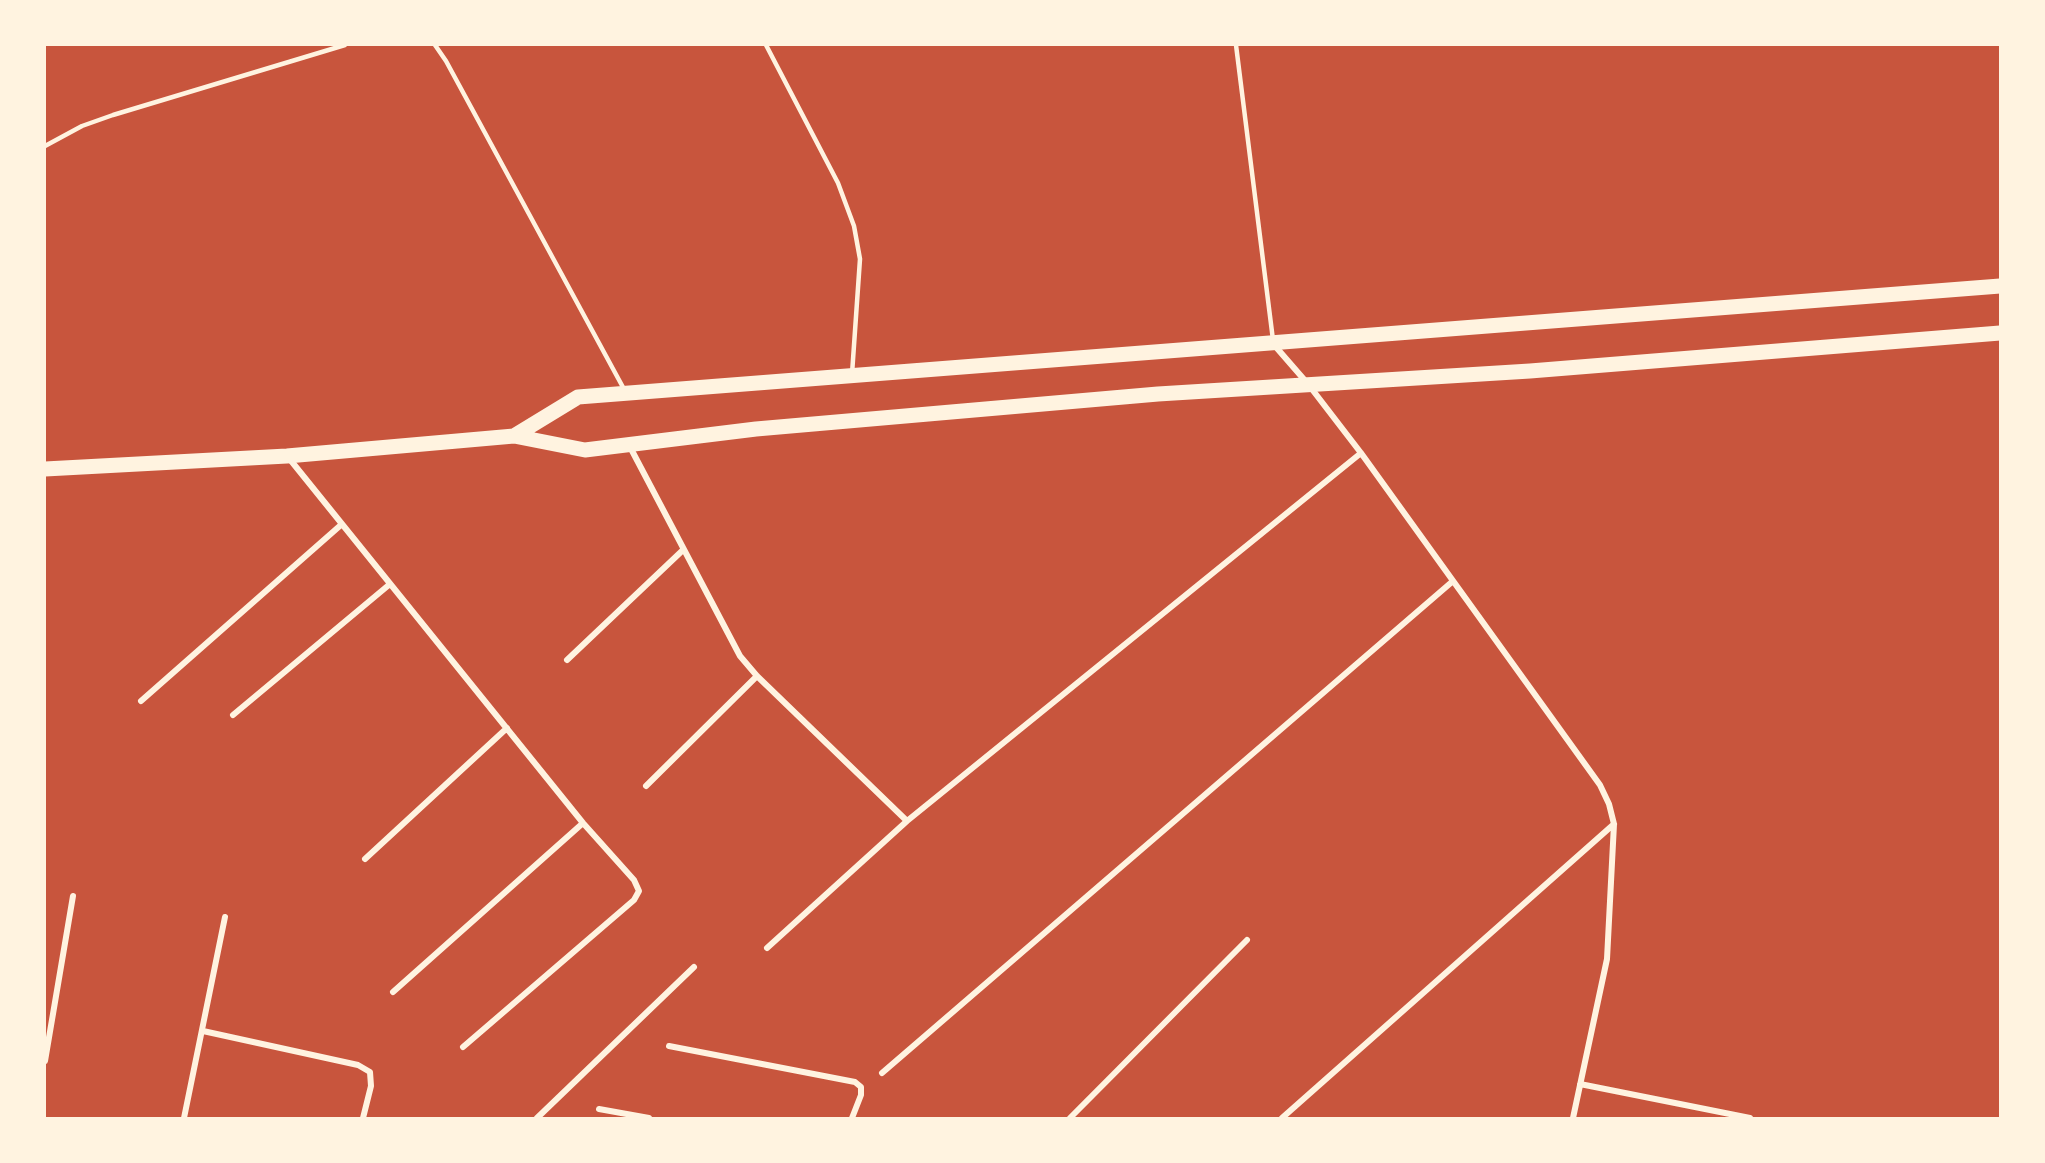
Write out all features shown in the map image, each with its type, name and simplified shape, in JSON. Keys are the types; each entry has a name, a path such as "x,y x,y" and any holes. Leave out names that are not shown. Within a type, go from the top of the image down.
{"main road":[{"path":"514,436 578,397 2000,286"},
{"path":"45,469 287,456 514,436 585,450 756,429 1147,395 1530,371 2000,333"}],"street":[{"path":"1273,343 1361,453 1600,785 1609,804 1614,824 1607,959 1573,1118"},
{"path":"629,445 740,656 756,676 907,820"},
{"path":"767,948 907,820 1361,453"},
{"path":"287,456 583,823 634,880 639,891 634,900 463,1047"},
{"path":"141,701 342,524"},
{"path":"567,660 683,550"},
{"path":"882,1073 1453,581"},
{"path":"233,715 390,584"},
{"path":"646,786 756,676"},
{"path":"365,859 507,728"},
{"path":"393,992 583,823"},
{"path":"1282,1118 1614,824"},
{"path":"45,1061 73,896"},
{"path":"184,1118 225,917"},
{"path":"1070,1118 1247,940"},
{"path":"537,1118 694,967"},
{"path":"203,1031 358,1065 370,1072 371,1086 363,1118"},
{"path":"669,1046 855,1082 861,1087 861,1095 852,1118"},
{"path":"1580,1084 1750,1118"},
{"path":"599,1109 649,1118"}],"lane":[{"path":"45,147 82,126 113,115 345,45"},
{"path":"435,45 446,61 626,394"},
{"path":"766,45 838,183 854,226 860,259 852,376"},
{"path":"1236,45 1273,343"}]}
